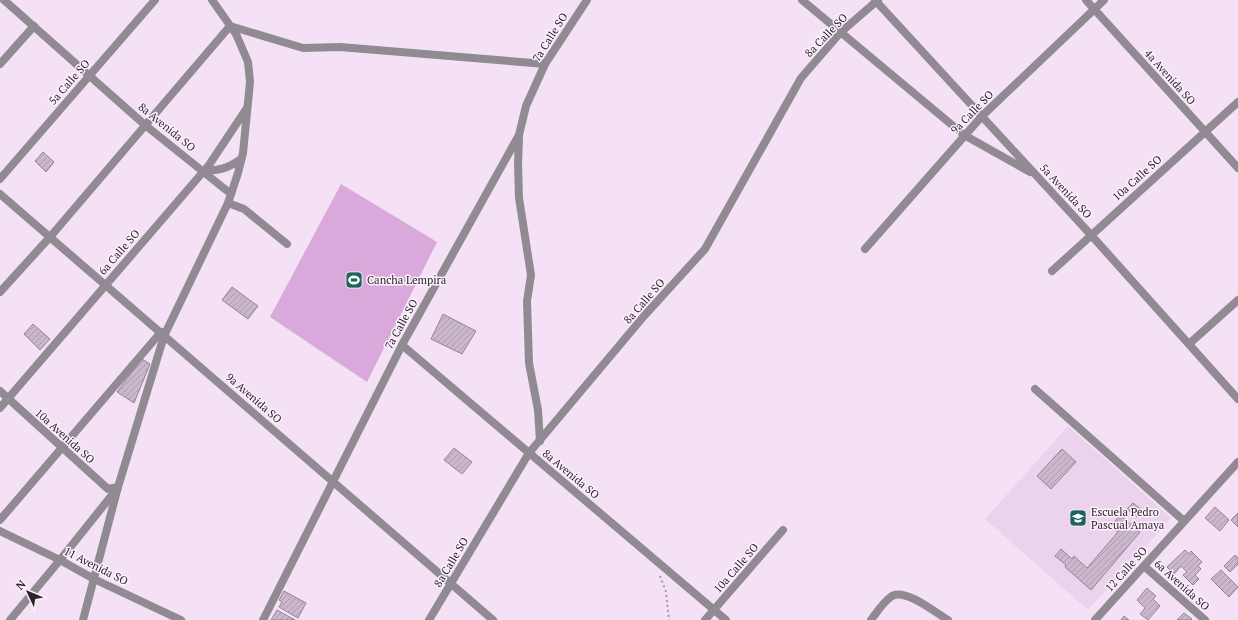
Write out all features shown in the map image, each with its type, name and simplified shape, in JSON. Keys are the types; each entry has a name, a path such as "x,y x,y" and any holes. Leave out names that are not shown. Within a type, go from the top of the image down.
{"street":[{"name":"8a Avenida SO","path":"4,0 145,125 231,194"},
{"name":"5a Calle SO","path":"0,179 155,0"},
{"path":"84,620 118,487 163,334 228,203 241,159 249,105 250,82 248,62 244,51 230,26 212,0"},
{"name":"7a Calle SO","path":"263,620 402,345 519,135 526,106 545,64 587,0"},
{"path":"802,0 964,135 1036,175"},
{"name":"8a Calle SO","path":"429,620 529,453 644,316 705,249 801,78 841,32 877,0"},
{"name":"5a Avenida SO","path":"877,0 1238,399"},
{"name":"4a Avenida SO","path":"1086,0 1238,168"},
{"name":"9a Calle SO","path":"865,249 982,116 1104,0"},
{"path":"0,64 34,26"},
{"path":"230,26 303,48 340,47 545,64"},
{"path":"0,292 50,237 230,26"},
{"name":"10a Calle SO","path":"1052,272 1238,102"},
{"name":"6a Calle SO","path":"0,408 209,165 249,105"},
{"path":"519,135 519,198 531,274 527,301 529,363 538,410 540,441"},
{"path":"203,171 221,170 233,165 241,159"},
{"name":"9a Avenida SO","path":"0,194 493,620"},
{"path":"228,203 244,208 287,244"},
{"path":"1189,344 1238,300"},
{"path":"0,520 163,334"},
{"name":"8a Avenida SO","path":"402,345 726,620"},
{"path":"1035,389 1184,521"},
{"name":"10a Avenida SO","path":"0,391 108,489 118,487"},
{"name":"12 Calle SO","path":"1095,620 1238,462"},
{"path":"10,620 118,487"},
{"name":"10a Calle SO","path":"705,620 783,530"},
{"name":"11 Avenida SO","path":"0,531 60,560 94,579 181,620"},
{"name":"6a Avenida SO","path":"1144,566 1205,620"},
{"path":"871,620 881,606 893,596 898,594 914,599 948,620"}],"path":[{"path":"655,560 666,592 669,620"}],"shaded area":[{"name":"Cancha Lempira","path":"341,184 437,242 367,382 270,317"},
{"name":"Escuela Pedro Pascual Amaya","path":"1068,426 1171,518 1088,610 985,519"}],"building":[{"path":"43,152 54,162 46,172 35,161"},
{"path":"232,287 258,306 248,319 222,300"},
{"path":"443,314 476,331 462,354 431,339"},
{"path":"33,324 50,339 40,350 24,334"},
{"path":"142,359 150,364 134,403 117,392"},
{"path":"454,448 472,462 462,474 444,460"},
{"path":"1062,449 1076,462 1051,489 1037,476"},
{"path":"1133,503 1143,511 1137,517 1127,509"},
{"path":"1215,507 1229,520 1220,531 1205,518"},
{"path":"1238,513 1238,527 1231,520"},
{"path":"1120,515 1140,532 1091,590 1055,556 1061,549 1072,559 1074,556 1087,568 1118,532 1111,526"},
{"path":"1185,550 1189,554 1191,551 1202,562 1198,566 1201,569 1195,575 1199,579 1193,585 1183,575 1187,572 1181,566 1174,574 1167,567"},
{"path":"1235,555 1238,558 1238,564 1230,572 1224,566"},
{"path":"1221,570 1238,587 1229,597 1211,579"},
{"path":"1147,588 1156,596 1153,599 1160,606 1148,620 1140,614 1145,608 1137,600"},
{"path":"284,591 306,603 298,618 279,607 282,602 279,600"},
{"path":"277,610 295,620 271,620"},
{"path":"1184,613 1192,619 1177,620"},
{"path":"1124,616 1129,620 1121,620"}],"place":[{"name":"Cancha Lempira","path":"354,280"},
{"name":"Escuela Pedro Pascual Amaya","path":"1078,518"}]}
